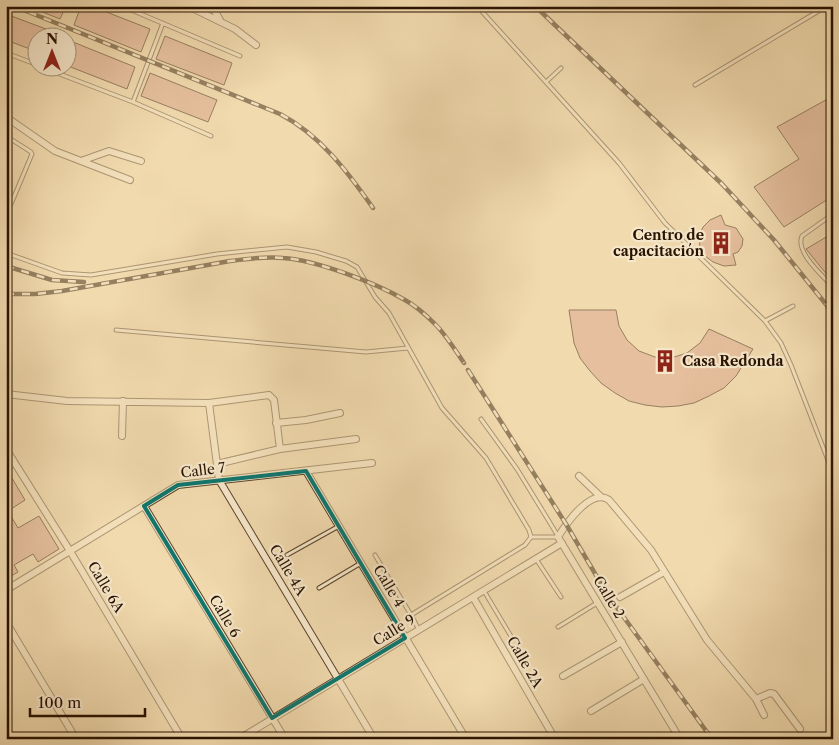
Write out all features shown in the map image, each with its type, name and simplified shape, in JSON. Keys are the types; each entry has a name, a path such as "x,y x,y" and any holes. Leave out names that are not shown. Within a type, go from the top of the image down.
{"street":[{"path":"188,6 235,29 256,45"},
{"path":"212,6 221,21"},
{"path":"6,117 50,148 130,180"},
{"path":"82,161 109,151 140,161"},
{"path":"6,394 67,401 209,403 270,395 274,400 280,449"},
{"path":"122,436 123,401"},
{"name":"Calle 4A","path":"209,403 219,480 374,739"},
{"path":"276,423 306,420 340,413"},
{"path":"217,464 280,449 356,439"},
{"name":"Calle 6A","path":"6,449 70,551 182,739"},
{"name":"Calle 7","path":"6,590 178,485 372,463"},
{"name":"Calle 4","path":"306,471 466,739"},
{"path":"579,476 601,497 609,500 651,550 707,640 756,699 764,715"},
{"path":"560,540 571,517 586,504 601,497"},
{"name":"Calle 6","path":"144,506 285,739"},
{"name":"Calle 9","path":"239,739 536,559 560,540"},
{"name":"Calle 2","path":"560,540 680,739"},
{"path":"620,597 664,572"},
{"name":"Calle 2A","path":"472,597 555,739"},
{"path":"6,622 76,739"},
{"path":"563,676 622,642"},
{"path":"591,711 644,679"},
{"path":"756,699 770,693 774,694 800,729"}],"lane":[{"path":"122,6 240,56"},
{"path":"477,6 619,163 665,223 765,321 780,343 791,365 833,473"},
{"path":"695,85 827,6"},
{"path":"133,102 163,23"},
{"path":"6,53 28,61"},
{"path":"546,82 561,68"},
{"path":"70,78 133,102 212,136"},
{"path":"6,136 32,154 6,216"},
{"path":"833,214 802,236 800,241 803,252 833,287"},
{"path":"6,253 62,273 91,275 217,254 287,247 316,252 346,261 357,267 375,297 389,314 442,408 486,458 529,530 531,537 525,546 410,615"},
{"path":"765,321 793,306"},
{"path":"116,330 366,352 408,348"},
{"name":"Calle 2","path":"481,419 517,469 560,540"},
{"path":"287,556 339,526"},
{"path":"531,537 560,540"},
{"path":"375,556 419,630"},
{"path":"536,559 561,597"},
{"path":"319,588 361,563"},
{"path":"484,590 512,638"},
{"path":"558,628 598,603"}],"highlighted area":[{"path":"306,471 405,638 272,718 144,506 178,485"}],"building":[{"path":"27,6 66,6 60,19"},
{"path":"81,6 91,6 150,29 141,52 74,25"},
{"path":"6,14 43,28 28,28 28,48 6,40"},
{"path":"165,36 232,63 224,85 156,59"},
{"path":"78,44 135,67 127,89 78,70"},
{"path":"150,73 217,100 208,122 141,96"},
{"path":"833,96 833,196 784,227 754,187 799,159 777,127"},
{"name":"Centro de capacitación","path":"721,215 725,225 736,228 743,239 742,246 738,252 733,254 736,265 724,266 713,262 705,256 700,247 699,236 703,227 710,220"},
{"path":"833,233 833,282 806,249"},
{"name":"Casa Redonda","path":"569,310 616,310 619,326 627,340 639,351 655,357 671,358 687,353 700,343 709,329 753,349 736,376 724,388 709,396 694,403 678,406 645,405 629,401 615,393 601,383 590,371 580,358 574,343"},
{"path":"6,468 25,500 8,511 18,528 39,516 59,549 38,562 33,554 14,565 18,572 6,579"}],"railway":[{"path":"14,6 280,114 308,132 332,155 373,208"},
{"path":"535,6 722,184 774,240 833,313"},
{"path":"6,294 35,294 62,291 243,259 270,257 297,260 312,263 362,280 409,302 439,328 464,363"},
{"path":"6,266 52,280 84,282"},
{"path":"468,370 566,524 607,594 712,739"}],"place":[{"name":"Centro de capacitación","path":"721,243"},
{"name":"Casa Redonda","path":"665,361"}]}
